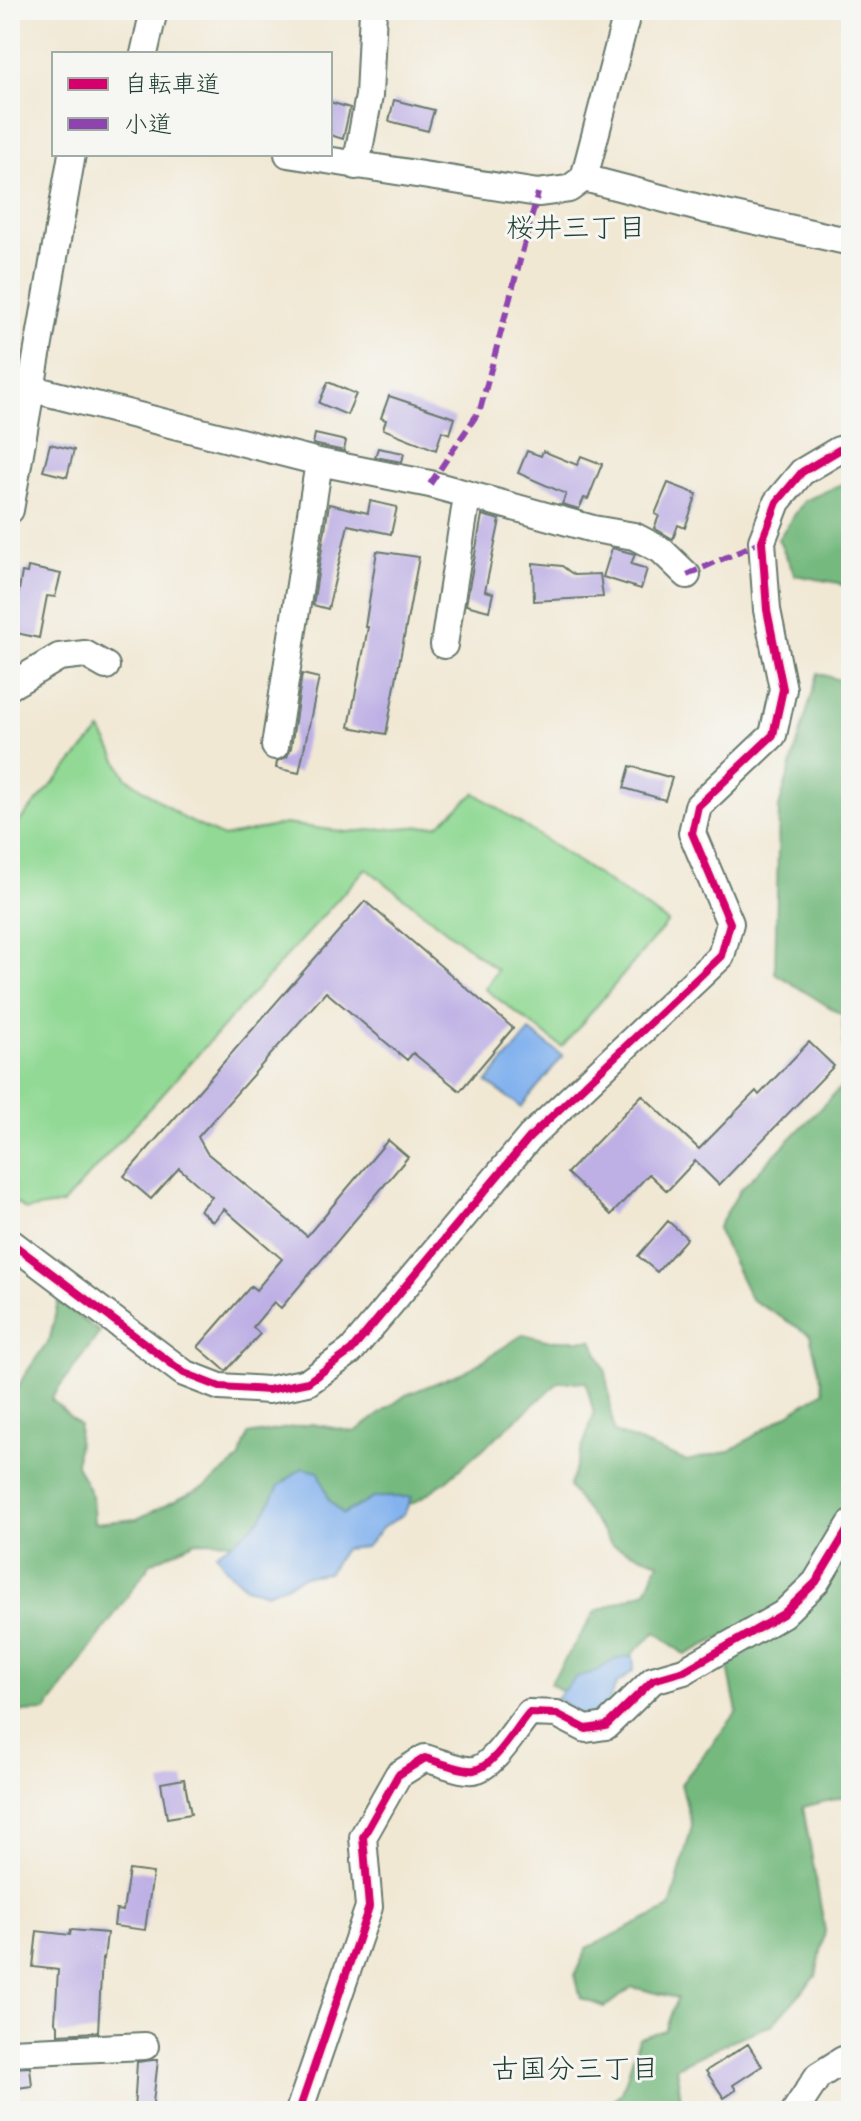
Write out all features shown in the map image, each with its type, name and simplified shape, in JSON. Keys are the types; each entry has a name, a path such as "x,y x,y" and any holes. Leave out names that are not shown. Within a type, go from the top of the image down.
{"street":[{"path":"144,52 154,10"},
{"path":"356,166 369,96 373,10"},
{"path":"299,156 538,193 569,189 584,178 628,10"},
{"path":"10,510 21,391 72,156"},
{"path":"584,178 703,209 851,242"},
{"path":"21,391 319,462 430,484 593,529 634,536 661,550 687,575"},
{"path":"10,1242 184,1373 220,1387 268,1390 308,1382 351,1351 530,1137 721,956 730,923 692,833 698,806 773,735 783,689 767,610 762,541 777,502 802,472 839,450 851,447"},
{"path":"275,746 319,462"},
{"path":"444,645 467,496"},
{"path":"10,686 59,657 85,654 106,666"},
{"path":"299,2111 369,1907 363,1837 398,1775 425,1758 473,1771 493,1762 512,1732 529,1713 557,1714 586,1729 606,1726 653,1680 684,1671 783,1614 816,1582 851,1524"},
{"path":"10,2052 145,2046"},
{"path":"795,2111 818,2076 843,2060"}],"green space":[{"path":"851,480 851,590 838,583 795,575 778,539 804,501"},
{"path":"818,673 851,684 851,1795 803,1807 825,1931 816,1976 772,2025 676,2067 683,2111 600,2111 622,2092 639,2038 665,2030 677,1998 632,1987 605,2007 581,1998 575,1975 587,1948 670,1908 692,1826 681,1784 737,1712 722,1637 685,1655 656,1632 616,1669 569,1696 550,1683 596,1611 646,1591 659,1562 612,1545 569,1487 594,1414 586,1382 559,1382 446,1481 414,1503 378,1507 248,1542 196,1541 151,1563 46,1711 19,1712 10,1701 10,1403 50,1338 58,1302 100,1332 51,1399 79,1425 76,1465 92,1496 94,1523 137,1519 206,1486 239,1460 248,1435 312,1424 355,1432 406,1395 468,1370 524,1334 546,1340 592,1340 606,1372 614,1432 686,1461 730,1451 824,1391 810,1335 751,1299 717,1229 740,1190 846,1082 842,1015 775,973 779,807"},
{"path":"101,730 126,777 185,819 223,837 285,824 347,832 438,825 475,793 668,922 562,1047 485,989 497,970 366,868 63,1204 26,1210 10,1198 10,832"}],"water":[{"path":"530,1031 563,1056 521,1107 487,1082"},
{"path":"302,1468 319,1472 329,1500 343,1514 375,1497 412,1497 404,1514 382,1528 366,1547 344,1549 328,1573 305,1576 267,1593 246,1587 227,1570 216,1553 262,1517 279,1486"},
{"path":"633,1656 634,1670 616,1685 601,1717 586,1719 556,1698 575,1678 596,1671 614,1660"}],"building":[{"path":"394,100 434,110 428,131 389,121"},
{"path":"332,103 350,108 343,139 332,136"},
{"path":"328,382 356,394 347,415 319,403"},
{"path":"389,396 455,418 450,434 442,431 436,450 383,429 386,420 381,418"},
{"path":"315,434 346,441 344,451 313,444"},
{"path":"50,444 74,450 67,477 43,471"},
{"path":"378,448 404,453 402,462 375,457"},
{"path":"527,451 541,456 543,451 577,465 581,456 602,464 588,499 584,498 579,509 562,504 566,494 518,473"},
{"path":"668,483 697,494 685,528 678,525 673,539 654,528 659,516 655,514"},
{"path":"370,501 397,507 391,534 348,525 328,609 313,605 329,504 368,513"},
{"path":"482,515 500,520 485,591 493,593 489,611 466,605"},
{"path":"612,548 635,554 631,564 647,569 641,589 603,577"},
{"path":"377,551 419,557 386,734 349,727 368,627 365,627"},
{"path":"533,563 562,566 574,575 600,574 603,597 534,601"},
{"path":"28,567 61,574 55,597 47,596 39,638 12,632 22,572 27,573"},
{"path":"302,674 319,678 299,773 276,768 277,761 287,757 291,748"},
{"path":"630,766 672,778 665,800 624,788"},
{"path":"365,901 513,1028 460,1091 413,1053 407,1060 326,992 198,1137 207,1153 307,1236 388,1140 408,1157 281,1308 274,1302 253,1327 260,1334 226,1371 198,1347 251,1286 256,1290 282,1259 224,1209 213,1222 200,1210 212,1197 179,1168 151,1199 124,1176"},
{"path":"809,1042 834,1066 719,1185 695,1161 667,1191 649,1174 611,1215 567,1173 642,1095 699,1149 756,1091 759,1095"},
{"path":"668,1221 687,1238 657,1272 638,1256"},
{"path":"184,1779 191,1814 167,1818 161,1783"},
{"path":"129,1870 153,1873 145,1930 114,1926 116,1910 123,1911"},
{"path":"71,1930 107,1933 102,1958 98,2032 58,2034 55,2022 58,1970 33,1967 37,1931 70,1935"},
{"path":"748,2044 762,2066 733,2085 736,2090 724,2098 706,2071"},
{"path":"158,2060 152,2111 134,2111 137,2062"},
{"path":"30,2067 32,2086 10,2089 10,2068"}],"marked path":[{"path":"430,484 480,410 538,193"},
{"path":"687,575 762,541"}],"cycle path":[{"path":"10,1242 184,1373 220,1387 268,1390 308,1382 351,1351 530,1137 721,956 730,923 692,833 698,806 773,735 783,689 767,610 762,541 777,502 802,472 839,450 851,447"},
{"path":"299,2111 369,1907 363,1837 398,1775 425,1758 463,1769 482,1767 496,1755 529,1713 557,1714 586,1729 606,1726 653,1680 684,1671 783,1614 816,1582 851,1524"}],"district":[{"name":"桜井三丁目","path":"576,228"},
{"name":"古国分三丁目","path":"575,2069"}]}
